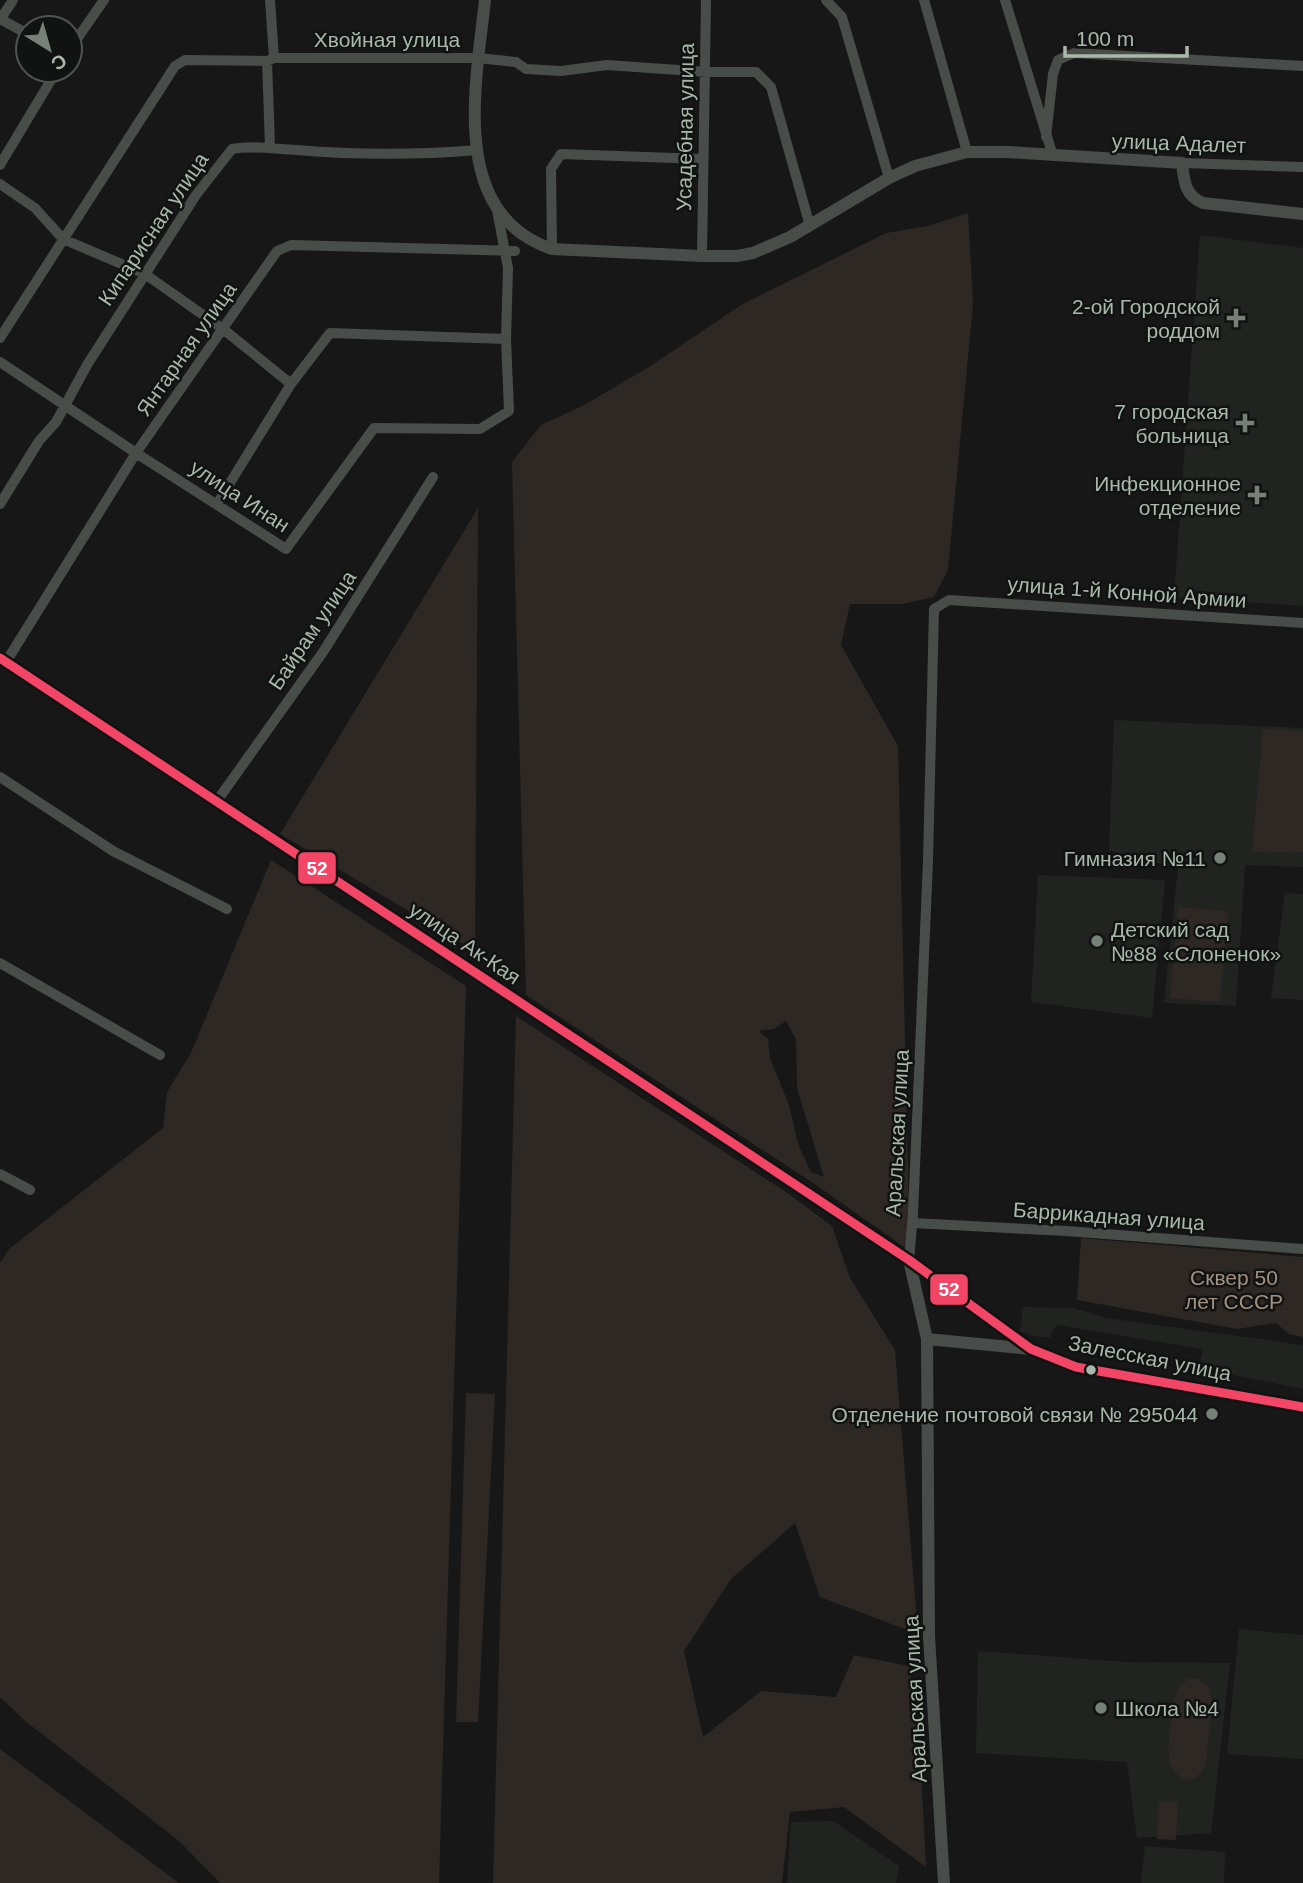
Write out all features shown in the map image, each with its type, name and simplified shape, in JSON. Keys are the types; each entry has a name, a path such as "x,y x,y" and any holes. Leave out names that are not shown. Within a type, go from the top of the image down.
{"main road":[{"name":"улица Ак-Кая","path":"3,660 909,1260"},
{"name":"Залесская улица","path":"909,1260 1031,1349 1076,1367 1303,1407"}],"street":[{"path":"0,19 13,0"},
{"path":"84,29 104,0"},
{"path":"270,0 270,147"},
{"path":"217,505 291,384 330,334 506,339 508,268 497,210 486,186 478,150 473,106 485,0"},
{"name":"Усадебная улица","path":"702,256 707,72 706,0"},
{"path":"826,0 842,17 889,178"},
{"path":"923,0 967,152"},
{"path":"1006,0 1053,156"},
{"path":"1046,137 1058,60 1073,53 1303,66"},
{"name":"Хвойная улица","path":"0,338 174,66 185,60 478,58 516,62 526,69 561,71 607,65 707,72 756,72 771,88 810,226"},
{"path":"0,165 49,84"},
{"name":"Кипарисная улица","path":"0,504 39,441 56,422 64,404 196,195 232,149 270,147 441,153 478,150"},
{"name":"улица Адалет","path":"552,249 702,256 753,253 769,248 810,226 889,178 915,166 967,152 1303,167"},
{"path":"497,210 524,236 552,249 551,169 561,153 703,159"},
{"path":"1182,163 1184,183 1194,199 1203,203 1303,214"},
{"path":"0,184 35,208 63,239 145,274 223,329 291,384"},
{"path":"508,268 524,236"},
{"name":"Янтарная улица","path":"3,660 136,453 277,251 291,245 515,251"},
{"name":"улица Инан","path":"0,362 286,549 374,428 480,429 509,411 506,339"},
{"name":"Байрам улица","path":"217,802 323,652 433,477"},
{"name":"улица 1-й Конной Армии","path":"949,600 1303,622"},
{"name":"Аральская улица","path":"944,1883 929,1636 927,1339 909,1260 913,1223 929,861 934,609 949,600"},
{"path":"0,776 113,851 227,909"},
{"path":"0,963 160,1055"},
{"path":"0,1174 30,1190"},
{"name":"Баррикадная улица","path":"913,1223 1066,1231 1303,1249"},
{"name":"Залесская улица","path":"927,1339 1031,1349"}],"shaded area":[{"name":"7 городская больница","path":"1200,235 1303,248 1303,606 1174,597"},
{"name":"Гимназия №11","path":"1114,720 1303,728 1303,867 1245,865 1236,1006 1164,1003 1178,868 1109,851"},
{"name":"Детский сад №88 «Слоненок»","path":"1038,875 1165,880 1152,1018 1031,1002"},
{"path":"1285,893 1303,894 1303,1000 1271,998"},
{"path":"1023,1307 1073,1308 1106,1318 1303,1345 1303,1389 1199,1368 1203,1349 1058,1325 1052,1331 1051,1338 1030,1335 1020,1331"},
{"path":"1239,1629 1303,1635 1303,1759 1227,1754"},
{"name":"Школа №4","path":"978,1651 1126,1662 1230,1663 1211,1833 1137,1838 1127,1762 976,1753"},
{"path":"833,1821 899,1866 896,1883 787,1883 791,1822"},
{"path":"1145,1846 1225,1852 1224,1883 1141,1883"}],"green space":[{"path":"968,213 973,304 948,570 934,597 902,604 850,604 841,645 898,746 910,1251 813,1183 526,995 512,462 541,425 586,404 649,367 741,305 886,233 928,226","holes":["786,1021 796,1039 797,1088 824,1177 811,1172 798,1144 789,1105 770,1058 768,1039 759,1031 774,1029"]},
{"path":"478,508 475,951 280,834"},
{"path":"1263,729 1303,731 1303,853 1252,851"},
{"path":"271,860 466,986 439,1883 220,1883 179,1841 24,1720 0,1697 0,1263 9,1249 163,1128 167,1092 191,1053"},
{"path":"1178,907 1228,911 1220,1002 1170,998"},
{"path":"516,1016 786,1192 832,1226 850,1278 895,1350 918,1634 820,1597 795,1523 731,1579 684,1651 703,1737 761,1691 836,1697 854,1655 909,1666 918,1716 926,1867 844,1807 790,1812 782,1883 493,1883"},
{"name":"Сквер 50 лет СССР","path":"1081,1238 1303,1257 1303,1337 1289,1334 1276,1323 1237,1329 1077,1300"},
{"path":"466,1393 495,1394 478,1722 456,1722"},
{"path":"1188,1679 1199,1679 1209,1688 1212,1701 1206,1764 1197,1777 1185,1780 1171,1767 1169,1750 1175,1697"},
{"path":"0,1749 179,1883 0,1883"},
{"path":"1159,1802 1178,1802 1176,1840 1157,1839"}],"transit line":[{"name":"52","path":"0,658 909,1260 1031,1349 1076,1367 1303,1407"}],"place":[{"name":"2-ой Городской роддом","path":"1236,318"},
{"name":"7 городская больница","path":"1245,423"},
{"name":"Инфекционное отделение","path":"1257,495"},
{"name":"Гимназия №11","path":"1220,858"},
{"name":"Детский сад №88 «Слоненок»","path":"1097,941"},
{"name":"Отделение почтовой связи № 295044","path":"1212,1414"},
{"name":"Школа №4","path":"1101,1708"}]}
